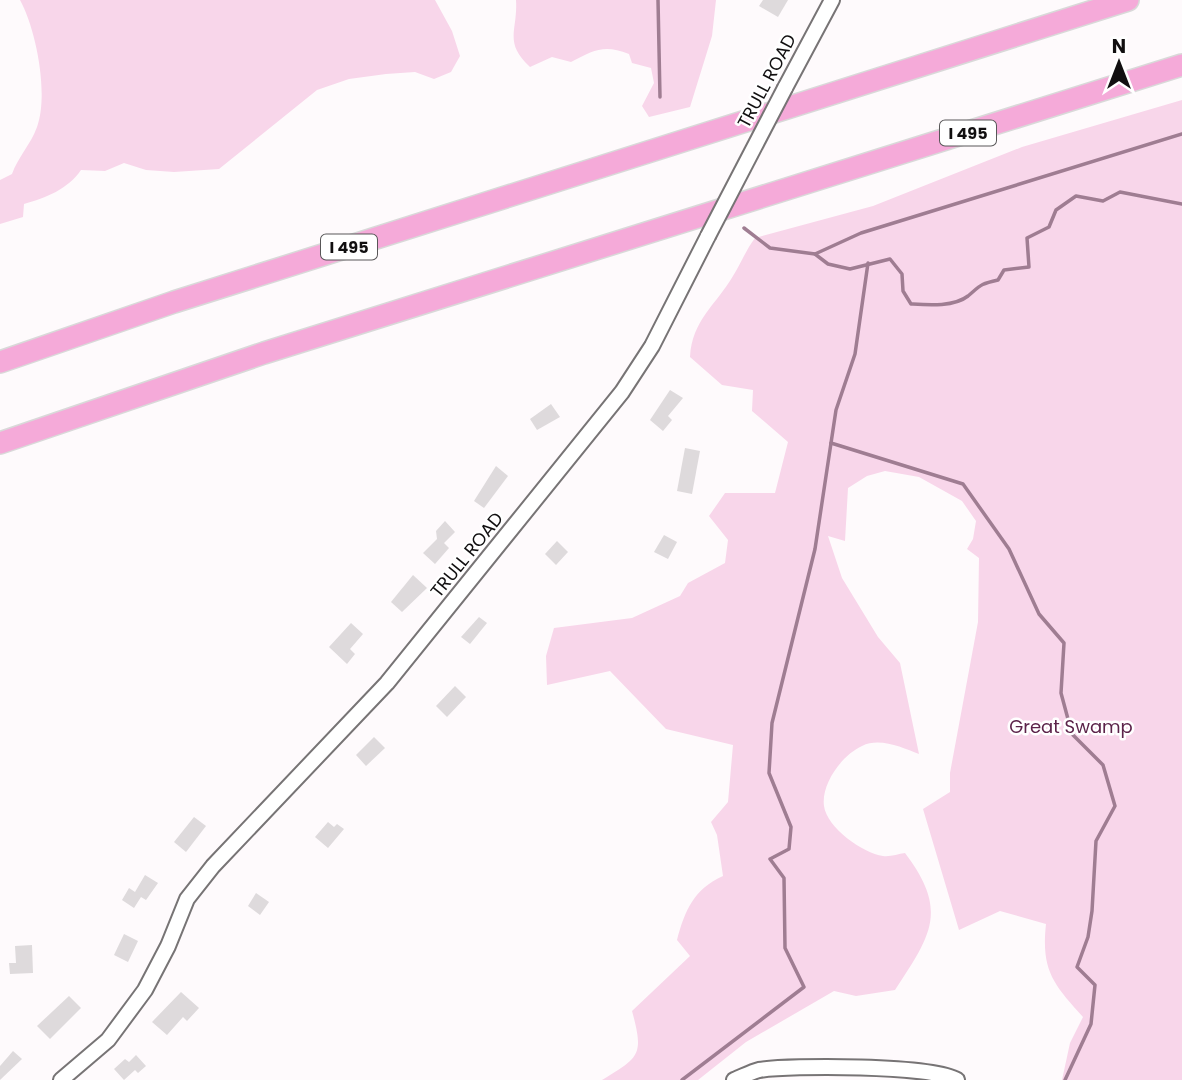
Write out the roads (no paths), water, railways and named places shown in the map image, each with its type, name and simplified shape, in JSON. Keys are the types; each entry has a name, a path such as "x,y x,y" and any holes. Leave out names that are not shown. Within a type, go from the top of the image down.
{"highway":[{"name":"I 495","path":"0,362 174,302 1128,0"},
{"name":"I 495","path":"0,445 44,426 264,353 1182,65"}],"street":[{"name":"TRULL ROAD","path":"61,1080 108,1040 145,990 169,946 187,899 213,866 387,683 622,392 652,346 832,0"},
{"path":"734,1080 757,1070 786,1068 910,1070 949,1075 957,1080"}],"waterway":[{"path":"658,0 660,97"},
{"path":"815,254 861,233 1182,134"},
{"path":"744,228 770,248 815,254 828,264 850,269 890,259 902,274 903,291 911,304 941,304 962,300 981,285 998,280 1004,270 1029,267 1027,238 1049,227 1056,210 1076,196 1103,201 1120,192 1182,204"},
{"path":"682,1080 804,987 785,948 784,878 770,859 789,849 791,827 769,773 772,723 815,549 836,410 855,354 868,263"},
{"path":"831,443 963,484 1009,549 1039,614 1064,643 1061,693 1072,734 1103,765 1115,806 1096,841 1092,911 1088,937 1077,967 1095,985 1091,1024 1065,1080"}],"park label":[{"name":"Great Swamp","path":"1071,727"}]}
